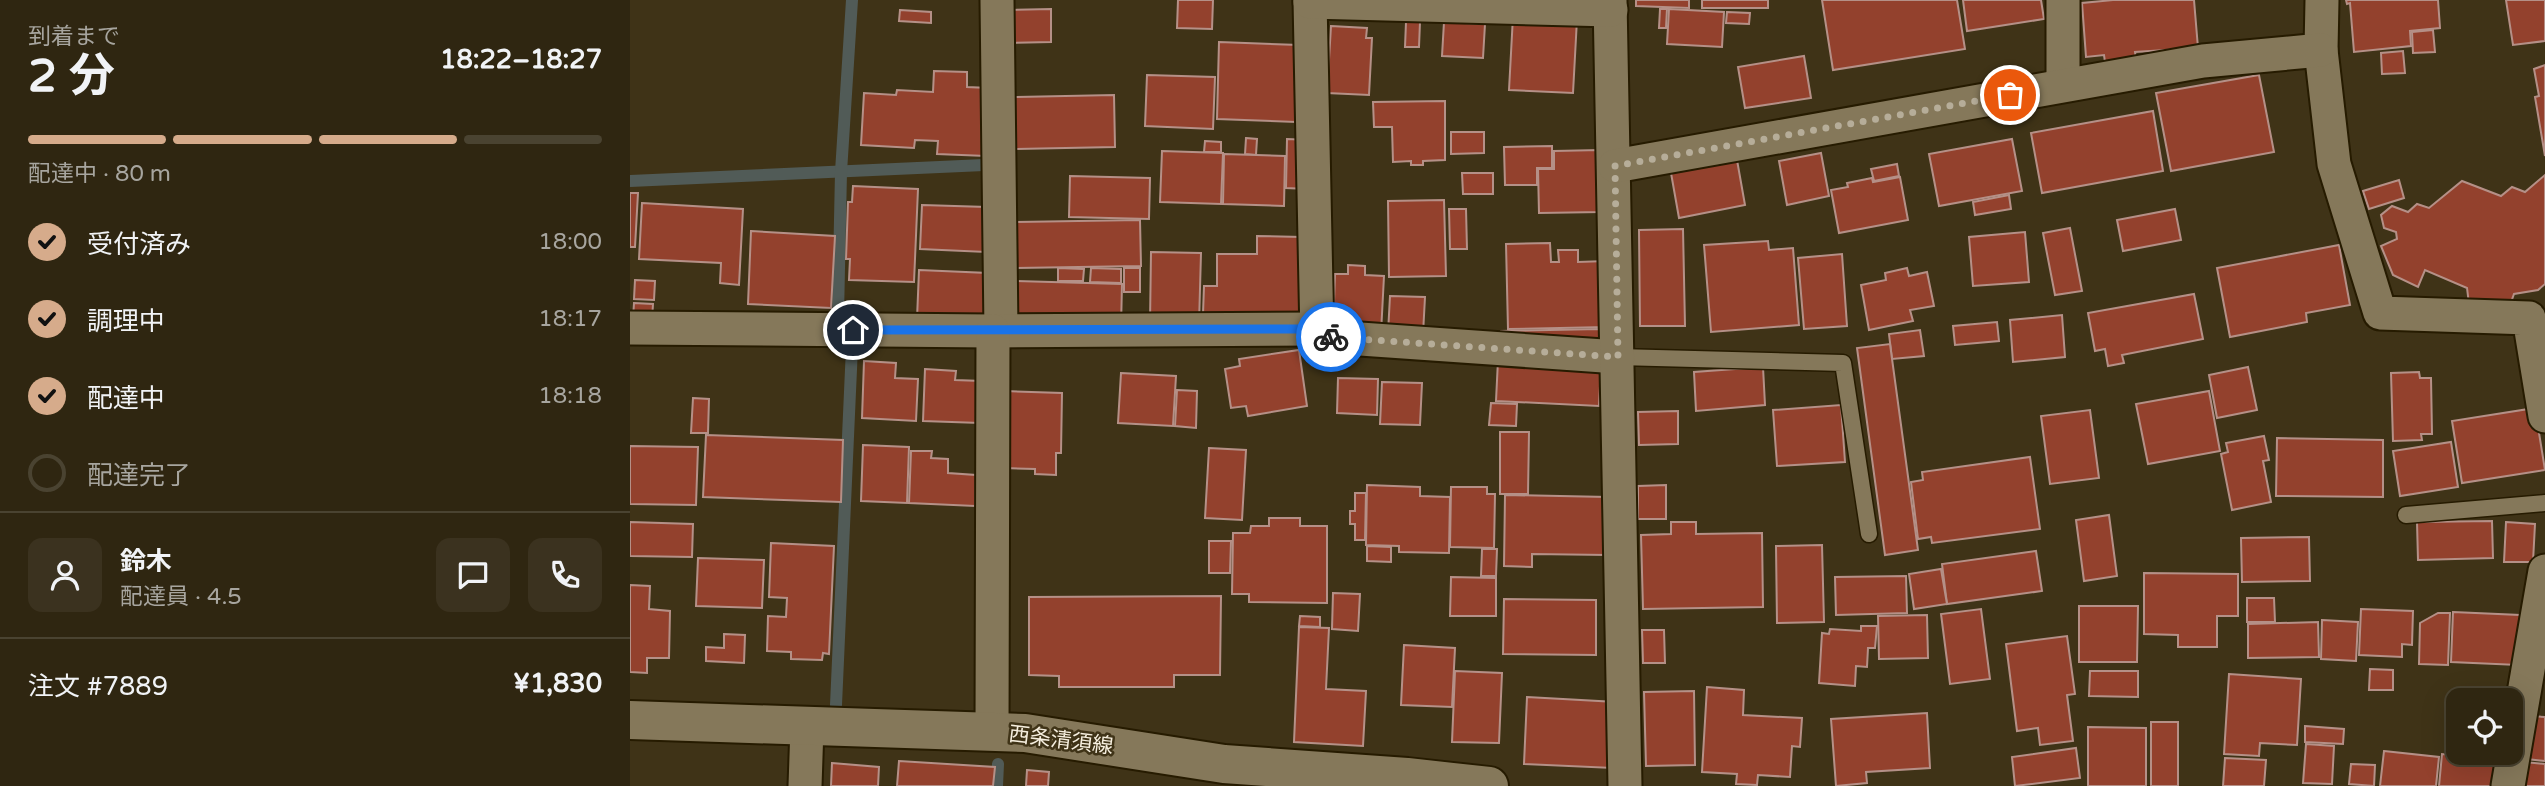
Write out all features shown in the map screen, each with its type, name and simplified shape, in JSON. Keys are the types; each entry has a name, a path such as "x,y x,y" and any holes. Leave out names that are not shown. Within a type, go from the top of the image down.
{"main road":[{"name":"西条清須線","path":"630,720 1025,733 1224,764 1407,777 1489,786"}],"street":[{"path":"992,732 997,331 997,0"},
{"path":"2063,0 2063,85"},
{"path":"2322,0 2321,50 2334,164 2380,313 2537,316 2545,416"},
{"path":"1618,357 1317,336 1310,1 1611,5 1615,166 1625,786"},
{"path":"1615,166 2203,61 2321,50"},
{"path":"630,328 997,331 1316,329"},
{"path":"2508,786 2545,571"},
{"path":"805,786 807,727"}],"lane":[{"path":"1618,357 1843,363 1870,534"},
{"path":"2406,515 2545,503"}],"building":[{"path":"1178,0 1213,0 1212,29 1177,28"},
{"path":"1636,0 1689,0 1689,8 1636,6"},
{"path":"1702,0 1768,0 1768,8 1702,8"},
{"path":"1822,0 1957,0 1965,49 1833,70"},
{"path":"1963,0 2041,0 2044,19 1967,31"},
{"path":"2113,0 2194,0 2198,48 2135,52 2136,59 2105,62 2104,55 2086,57 2082,3"},
{"path":"2346,0 2438,0 2440,28 2410,31 2411,46 2354,52 2350,3 2347,4"},
{"path":"2506,0 2545,0 2545,41 2513,45"},
{"path":"1051,9 1051,42 1010,43 1010,10"},
{"path":"1660,9 1667,9 1666,28 1659,28"},
{"path":"1669,9 1724,12 1722,47 1667,44"},
{"path":"900,10 931,12 931,23 899,21"},
{"path":"1727,12 1750,13 1749,24 1726,23"},
{"path":"1513,16 1577,19 1573,93 1509,90"},
{"path":"1406,22 1420,22 1419,47 1405,47"},
{"path":"1444,22 1485,24 1483,58 1442,56"},
{"path":"1331,26 1367,28 1366,38 1372,38 1369,95 1327,93"},
{"path":"2433,30 2435,52 2413,53 2412,32"},
{"path":"1219,42 1299,45 1296,122 1217,119"},
{"path":"2403,51 2405,73 2382,74 2381,53"},
{"path":"1804,56 1811,98 1745,108 1738,67"},
{"path":"2545,65 2545,156 2535,97 2539,96 2534,69"},
{"path":"934,71 967,72 967,87 989,88 986,156 937,154 938,141 915,140 914,148 861,145 864,93 896,95 897,90 933,92"},
{"path":"1147,75 1215,77 1213,129 1145,126"},
{"path":"2259,75 2274,152 2171,171 2156,93"},
{"path":"1114,95 1115,147 1014,149 1013,97"},
{"path":"1445,101 1445,160 1423,161 1423,165 1411,165 1411,161 1393,162 1392,127 1374,127 1373,102"},
{"path":"2153,111 2163,171 2042,193 2031,133"},
{"path":"1451,132 1484,132 1484,153 1451,154"},
{"path":"1246,138 1257,139 1256,155 1245,154"},
{"path":"1287,139 1309,140 1307,189 1286,188"},
{"path":"2012,139 2022,191 1939,206 1929,154"},
{"path":"1205,141 1221,142 1221,152 1204,152"},
{"path":"1552,146 1552,168 1537,168 1537,185 1505,185 1504,147"},
{"path":"1600,150 1601,212 1539,213 1538,169 1554,169 1554,151"},
{"path":"1162,151 1223,153 1221,204 1160,202"},
{"path":"1821,153 1829,196 1787,205 1779,161"},
{"path":"1224,154 1285,156 1284,206 1223,204"},
{"path":"1737,160 1745,205 1679,218 1671,173"},
{"path":"1897,164 1899,176 1874,181 1871,169"},
{"path":"1462,173 1493,173 1493,194 1463,194"},
{"path":"2545,175 2545,284 2538,290 2514,294 2509,308 2469,304 2467,288 2425,270 2418,287 2393,275 2381,246 2397,239 2396,232 2384,228 2381,215 2392,206 2408,212 2417,204 2429,208 2462,181 2501,196 2512,187 2525,192"},
{"path":"1070,176 1150,178 1149,219 1069,217"},
{"path":"1900,177 1908,220 1839,233 1831,190 1848,187 1847,183 1872,178 1873,182"},
{"path":"2399,180 2404,198 2369,209 2363,191"},
{"path":"853,186 918,189 914,282 849,280 850,259 846,259 848,202 852,202"},
{"path":"630,193 638,193 635,247 630,247"},
{"path":"2009,195 2011,209 1975,215 1973,202"},
{"path":"1444,200 1446,276 1389,277 1388,201"},
{"path":"642,203 743,209 739,285 720,283 721,263 639,259"},
{"path":"922,205 987,207 986,252 920,249"},
{"path":"1449,209 1466,209 1467,249 1450,249"},
{"path":"2175,209 2181,240 2123,251 2117,220"},
{"path":"1140,220 1141,266 1014,268 1013,222"},
{"path":"2070,228 2082,291 2055,295 2043,233"},
{"path":"1683,229 1685,326 1640,326 1639,230"},
{"path":"751,231 835,236 831,308 748,304"},
{"path":"2025,232 2029,282 1973,286 1969,237"},
{"path":"1257,236 1302,237 1304,316 1203,314 1204,286 1217,286 1217,254 1257,254"},
{"path":"1768,241 1769,250 1793,248 1799,325 1711,332 1704,245"},
{"path":"1550,243 1551,262 1559,262 1558,250 1578,250 1578,262 1606,261 1607,327 1508,329 1506,244"},
{"path":"2339,245 2350,305 2306,313 2307,322 2230,337 2217,268"},
{"path":"1151,252 1201,253 1199,324 1150,323"},
{"path":"1842,254 1847,326 1804,329 1798,258"},
{"path":"1348,265 1365,266 1365,275 1384,276 1381,333 1333,332 1335,274 1348,274"},
{"path":"1058,268 1084,269 1083,281 1058,281"},
{"path":"1091,268 1121,269 1121,283 1090,282"},
{"path":"1124,268 1140,268 1140,292 1124,292"},
{"path":"1907,268 1909,276 1927,272 1934,306 1910,310 1913,321 1869,330 1861,285 1886,280 1885,273"},
{"path":"919,270 988,273 986,322 917,319"},
{"path":"635,280 655,281 654,300 634,299"},
{"path":"1015,281 1122,284 1121,327 1014,325"},
{"path":"2194,294 2203,339 2122,355 2124,363 2108,366 2105,349 2095,351 2088,313"},
{"path":"1390,296 1425,297 1423,334 1388,333"},
{"path":"634,303 653,304 652,320 633,319"},
{"path":"2062,315 2065,357 2013,362 2010,320"},
{"path":"1997,322 1999,341 1955,345 1953,326"},
{"path":"1600,329 1600,346 1501,342 1501,331"},
{"path":"1920,330 1924,356 1892,359 1889,334"},
{"path":"1890,344 1918,550 1885,555 1857,348"},
{"path":"1299,350 1307,406 1248,416 1246,406 1231,408 1225,369 1240,366 1239,359"},
{"path":"1498,360 1601,366 1599,406 1496,401"},
{"path":"864,361 896,363 895,378 918,379 916,421 862,418"},
{"path":"1763,367 1765,405 1696,411 1694,372"},
{"path":"2248,367 2257,410 2217,418 2209,375"},
{"path":"925,369 956,371 955,380 982,381 980,423 923,421"},
{"path":"2419,372 2420,378 2431,378 2432,434 2421,434 2422,440 2393,441 2391,373"},
{"path":"1121,373 1176,376 1173,426 1118,423"},
{"path":"1338,378 1378,379 1377,415 1337,413"},
{"path":"1382,382 1422,383 1420,425 1380,424"},
{"path":"1177,390 1197,391 1196,428 1175,426"},
{"path":"1005,391 1062,393 1061,453 1056,453 1056,475 1035,474 1035,469 1004,468"},
{"path":"2209,391 2220,451 2148,464 2136,404"},
{"path":"693,398 709,399 708,433 691,433"},
{"path":"1491,403 1517,404 1516,426 1489,425"},
{"path":"1841,405 1845,462 1777,466 1773,410"},
{"path":"2535,408 2545,470 2462,483 2452,421"},
{"path":"2090,410 2099,478 2050,484 2041,416"},
{"path":"1678,411 1678,444 1639,445 1638,412"},
{"path":"1500,432 1529,432 1528,494 1500,494"},
{"path":"706,435 843,440 841,502 703,497"},
{"path":"2264,436 2269,460 2263,461 2271,502 2232,510 2221,454 2228,452 2226,443"},
{"path":"2277,438 2383,440 2383,497 2276,496"},
{"path":"2451,442 2458,487 2400,496 2393,451"},
{"path":"863,445 909,447 907,503 861,501"},
{"path":"630,446 698,447 696,505 630,504"},
{"path":"1209,448 1246,450 1242,520 1205,518"},
{"path":"911,451 932,451 931,458 948,459 948,473 976,475 975,506 909,503"},
{"path":"2030,457 2040,529 1932,543 1931,537 1918,539 1911,482 1923,480 1922,472"},
{"path":"1367,485 1420,487 1420,496 1450,497 1449,553 1399,552 1399,546 1366,545"},
{"path":"1666,485 1666,519 1638,519 1638,486"},
{"path":"1451,487 1487,487 1487,494 1495,494 1494,548 1450,547"},
{"path":"1355,493 1366,493 1365,540 1355,540 1355,524 1350,524 1350,511 1355,511"},
{"path":"1505,495 1608,497 1607,555 1532,554 1532,567 1504,566"},
{"path":"2109,515 2117,576 2084,581 2076,520"},
{"path":"1269,518 1300,518 1300,526 1327,526 1327,603 1249,602 1249,594 1232,594 1233,533 1250,533 1251,526 1269,526"},
{"path":"2492,521 2493,558 2418,560 2417,522"},
{"path":"630,522 693,524 692,557 630,556"},
{"path":"1671,522 1696,522 1696,534 1762,533 1763,607 1643,609 1641,535 1671,534"},
{"path":"2506,522 2535,524 2533,562 2504,562"},
{"path":"2309,537 2310,581 2242,582 2241,538"},
{"path":"1209,541 1231,541 1230,573 1209,573"},
{"path":"771,543 834,546 829,654 823,653 822,660 791,659 791,652 767,651 768,616 786,617 787,598 769,597"},
{"path":"1822,545 1824,622 1777,623 1776,546"},
{"path":"1367,546 1391,547 1391,562 1367,561"},
{"path":"1482,549 1497,549 1496,576 1481,576"},
{"path":"2036,551 2042,591 1947,604 1942,564"},
{"path":"698,558 764,560 762,608 696,606"},
{"path":"1941,569 1947,604 1914,609 1909,574"},
{"path":"2144,573 2238,574 2238,616 2217,616 2217,647 2178,647 2178,635 2144,634"},
{"path":"1906,576 1907,613 1836,615 1835,577"},
{"path":"1451,577 1496,578 1496,616 1450,616"},
{"path":"630,585 650,586 649,609 670,611 669,658 647,658 647,673 630,672"},
{"path":"1333,593 1360,594 1358,631 1332,629"},
{"path":"1221,596 1220,675 1174,675 1174,687 1059,687 1059,676 1029,675 1029,597"},
{"path":"2247,598 2274,598 2275,622 2247,622"},
{"path":"1504,599 1596,600 1596,655 1503,654"},
{"path":"2079,606 2138,606 2137,662 2079,662"},
{"path":"1981,609 1990,679 1950,684 1941,614"},
{"path":"2361,609 2413,611 2412,645 2402,644 2402,657 2359,655"},
{"path":"2453,612 2520,615 2518,665 2451,662"},
{"path":"2438,613 2450,613 2448,665 2419,664 2420,623"},
{"path":"1927,615 1928,658 1879,659 1878,616"},
{"path":"1300,616 1320,617 1320,627 1299,626"},
{"path":"2322,620 2358,622 2356,661 2321,659"},
{"path":"2318,622 2319,657 2248,658 2248,624"},
{"path":"1861,626 1877,626 1875,648 1868,648 1867,667 1856,666 1855,686 1819,683 1822,633 1829,634 1830,629 1861,631"},
{"path":"1299,627 1329,628 1326,689 1366,691 1363,746 1294,742"},
{"path":"1642,630 1664,630 1665,663 1643,663"},
{"path":"724,634 745,635 744,663 706,661 706,647 724,648"},
{"path":"2067,636 2075,694 2067,695 2073,741 2040,745 2038,728 2017,731 2006,644"},
{"path":"1404,645 1455,648 1452,707 1401,705"},
{"path":"2370,669 2393,670 2393,690 2369,690"},
{"path":"1455,671 1502,673 1499,743 1452,742"},
{"path":"2090,671 2138,671 2138,697 2089,696"},
{"path":"2229,674 2301,679 2297,745 2260,743 2259,756 2224,754"},
{"path":"1707,687 1744,690 1743,715 1802,718 1800,747 1792,746 1790,777 1758,775 1757,785 1736,784 1737,774 1702,772"},
{"path":"1694,691 1695,765 1646,766 1644,692"},
{"path":"1527,697 1616,702 1613,768 1524,764"},
{"path":"1927,713 1930,768 1866,772 1867,783 1836,786 1831,719"},
{"path":"2531,716 2545,717 2545,761 2527,759"},
{"path":"2151,722 2178,722 2178,786 2151,786"},
{"path":"2305,726 2344,729 2343,744 2305,742"},
{"path":"2088,727 2146,728 2146,786 2088,786"},
{"path":"2306,744 2334,746 2332,784 2303,783"},
{"path":"2076,748 2080,778 2015,786 2012,757"},
{"path":"2384,751 2439,757 2436,786 2380,786"},
{"path":"2442,754 2446,754 2446,765 2500,765 2498,786 2439,786"},
{"path":"2225,758 2266,760 2264,786 2223,786"},
{"path":"899,761 995,767 993,786 897,786"},
{"path":"2524,762 2545,764 2545,786 2522,786"},
{"path":"832,763 879,767 878,786 831,786"},
{"path":"2351,764 2375,765 2374,786 2349,784"},
{"path":"1027,770 1049,772 1048,786 1026,786"}],"waterway":[{"path":"838,316 841,172 852,0"},
{"path":"630,181 984,165"},
{"path":"836,705 852,347"},
{"path":"997,786 998,764"}],"way so far":[{"path":"1331,337 1618,357 1615,166 2010,95"}],"route":[{"path":"853,330 1316,329 1317,336 1331,337"}]}
